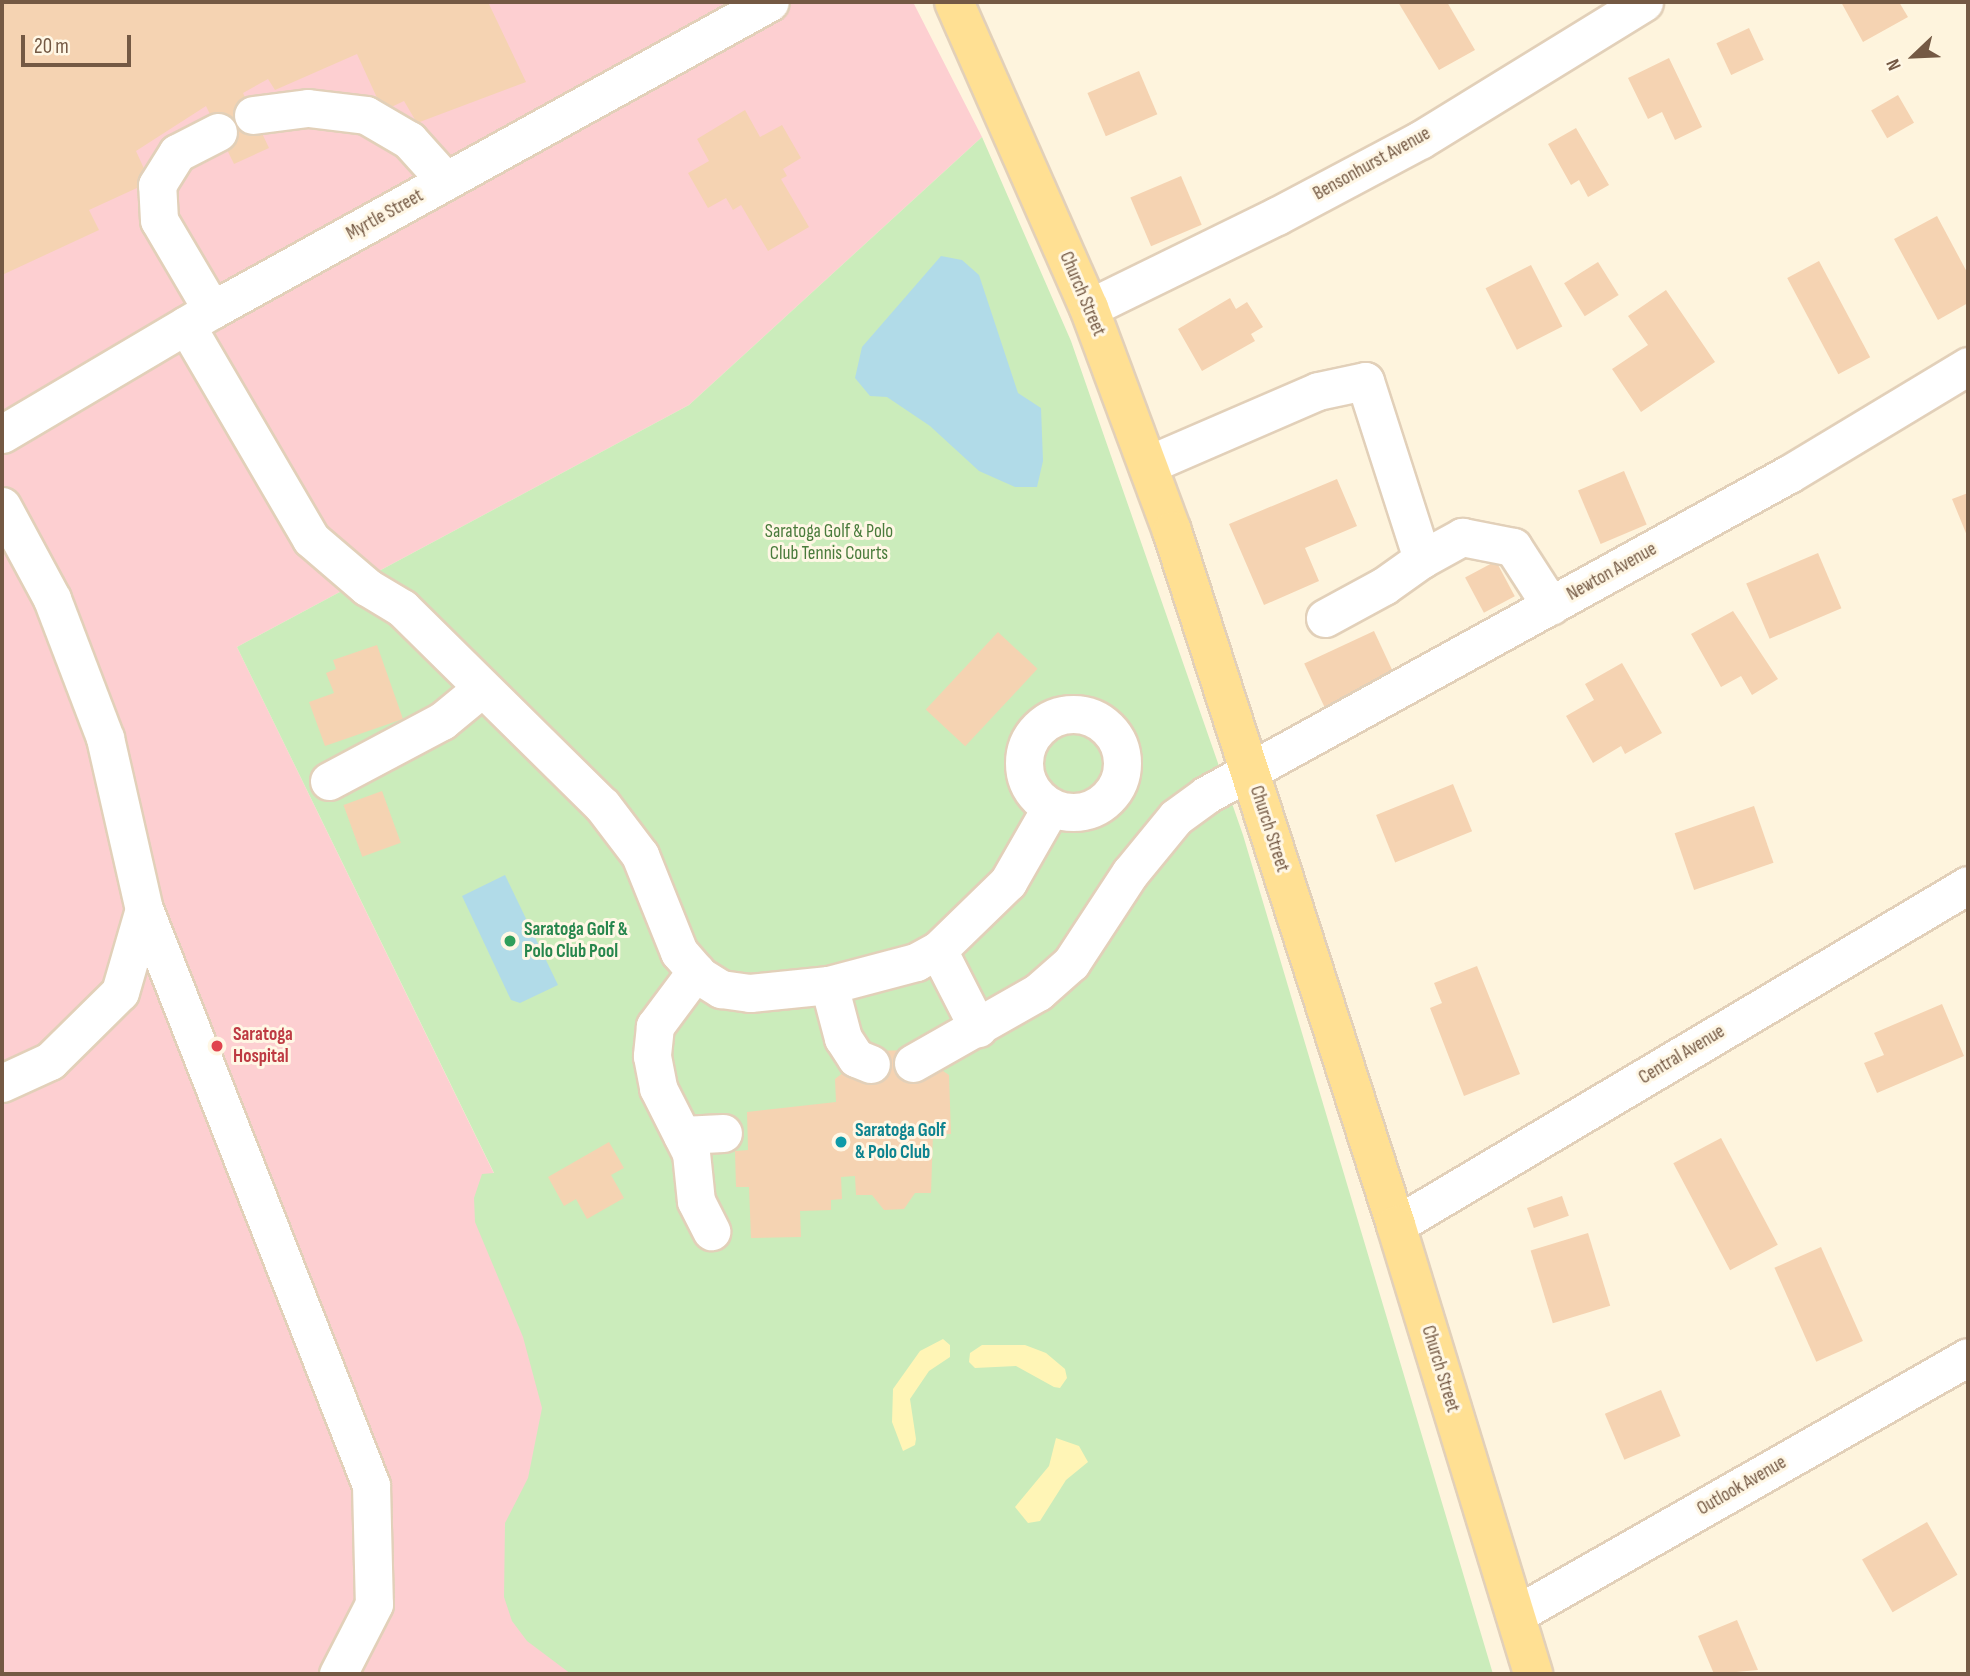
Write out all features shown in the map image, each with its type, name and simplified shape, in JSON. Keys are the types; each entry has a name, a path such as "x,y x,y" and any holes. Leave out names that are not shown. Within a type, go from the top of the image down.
{"main road":[{"name":"Church Street","path":"954,2 1089,308 1147,465 1251,773 1396,1225 1533,1674"}],"street":[{"name":"Myrtle Street","path":"2,434 199,318 770,2"},
{"name":"Bensonhurst Avenue","path":"1089,308 1277,216 1420,140 1644,2"},
{"path":"253,115 308,108 366,115 409,140 446,181"},
{"path":"218,132 177,153 157,185 159,219 199,318 311,539 367,587 402,608 617,825 640,855 679,952 696,971 721,989 750,993 828,985 916,962 939,950 1008,882 1051,807"},
{"name":"Newton Avenue","path":"913,1063 1038,992 1071,963 1130,873 1176,817 1206,795 1251,773 1789,474 1968,366"},
{"path":"1147,465 1318,391 1365,381 1422,559"},
{"path":"2,506 52,599 105,738 144,909 371,1485 374,1604 338,1674"},
{"path":"1325,618 1462,537 1513,547 1551,606"},
{"path":"328,781 442,721 482,688"},
{"name":"Central Avenue","path":"1396,1225 1968,885"},
{"path":"2,1083 50,1061 120,992 144,909"},
{"path":"939,950 978,1028"},
{"path":"696,971 655,1026 652,1056 658,1088 691,1153 696,1201 711,1231"},
{"path":"828,985 843,1038 856,1058 871,1064"},
{"path":"682,1135 723,1133"},
{"name":"Outlook Avenue","path":"1515,1615 1968,1357"}],"shaded area":[{"name":"Saratoga Hospital","path":"2,2 913,2 982,137 689,405 237,647 626,1444 674,1674 2,1674"}],"green space":[{"name":"Saratoga Golf & Polo Club","path":"982,137 1071,341 1243,835 1493,1674 571,1674 527,1641 512,1621 504,1597 505,1523 528,1478 542,1408 523,1337 475,1222 474,1198 482,1174 494,1173 237,647 689,405"}],"sand":[{"path":"943,1339 950,1345 950,1357 929,1371 910,1399 916,1439 915,1445 903,1451 892,1422 893,1389 920,1351"},
{"path":"982,1345 1025,1345 1046,1353 1065,1369 1067,1378 1060,1388 1016,1366 975,1368 969,1362 970,1353"},
{"path":"1056,1438 1079,1446 1088,1462 1066,1480 1040,1521 1028,1523 1015,1507 1049,1466"}],"water":[{"path":"941,256 962,260 979,275 1018,393 1041,408 1043,461 1037,487 1015,487 979,471 930,426 887,397 870,396 855,378 862,347"},
{"name":"Saratoga Golf & Polo Club Pool","path":"505,875 558,985 520,1003 511,1000 462,896"}],"building":[{"path":"2,2 488,2 526,82 417,123 404,101 383,111 357,54 275,90 268,79 243,93 269,148 234,164 206,106 136,151 150,182 89,210 99,230 2,275"},
{"path":"1398,2 1447,2 1475,50 1439,70"},
{"path":"1841,2 1899,2 1908,17 1863,42"},
{"path":"1749,28 1764,60 1731,75 1716,43"},
{"path":"1669,58 1702,127 1675,140 1662,112 1648,119 1628,78"},
{"path":"1139,71 1157,114 1106,136 1087,93"},
{"path":"1898,95 1914,123 1887,138 1871,110"},
{"path":"745,110 760,137 782,125 801,158 783,169 787,176 781,179 809,227 768,251 741,205 733,210 726,198 708,208 688,173 709,161 697,139"},
{"path":"1576,128 1609,185 1588,197 1579,180 1571,185 1548,144"},
{"path":"1181,176 1202,225 1151,246 1130,197"},
{"path":"1937,216 1968,274 1968,303 1938,320 1894,239"},
{"path":"1819,261 1870,357 1838,374 1787,278"},
{"path":"1598,262 1619,295 1585,316 1564,283"},
{"path":"1531,265 1562,326 1517,350 1486,288"},
{"path":"1666,290 1715,362 1641,412 1612,369 1648,345 1628,316"},
{"path":"1230,298 1236,309 1247,302 1263,327 1251,334 1255,341 1202,371 1178,329"},
{"path":"1624,471 1647,524 1601,544 1578,491"},
{"path":"1337,479 1357,526 1305,548 1319,581 1264,605 1229,524"},
{"path":"1968,493 1968,538 1952,499"},
{"path":"1818,553 1841,608 1770,639 1746,583"},
{"path":"1496,561 1515,596 1484,613 1465,577"},
{"path":"1733,611 1778,679 1752,695 1741,676 1721,687 1691,634"},
{"path":"1374,631 1396,677 1326,710 1304,664"},
{"path":"998,632 1037,669 965,746 926,710"},
{"path":"377,645 403,719 325,746 309,702 334,693 326,673 336,669 333,660"},
{"path":"1622,663 1662,733 1625,754 1621,746 1593,763 1566,716 1594,700 1585,684"},
{"path":"1453,784 1472,831 1395,862 1376,815"},
{"path":"382,791 401,843 362,857 343,805"},
{"path":"1754,806 1774,863 1694,890 1675,833"},
{"path":"1477,966 1520,1074 1464,1096 1430,1008 1442,1003 1434,983"},
{"path":"1942,1004 1964,1056 1877,1093 1864,1063 1884,1055 1874,1033"},
{"name":"Saratoga Golf & Polo Club","path":"912,1050 949,1075 951,1134 933,1134 931,1193 915,1193 904,1209 884,1210 872,1195 856,1195 855,1176 841,1177 842,1199 831,1200 831,1210 800,1211 801,1237 751,1238 749,1187 736,1187 735,1151 748,1150 747,1112 836,1102 835,1079 871,1051"},
{"path":"1721,1138 1778,1245 1730,1270 1673,1163"},
{"path":"609,1142 624,1168 611,1175 624,1198 587,1219 576,1199 564,1206 548,1177"},
{"path":"1562,1196 1569,1216 1534,1228 1527,1208"},
{"path":"1588,1233 1610,1306 1553,1323 1531,1251"},
{"path":"1821,1247 1863,1341 1816,1362 1774,1268"},
{"path":"1661,1390 1681,1436 1624,1460 1605,1414"},
{"path":"1927,1522 1958,1575 1893,1612 1862,1560"},
{"path":"1737,1620 1758,1670 1714,1674 1698,1636"}],"place":[{"name":"Saratoga Golf & Polo Club Pool","path":"510,941"},
{"name":"Saratoga Hospital","path":"217,1046"},
{"name":"Saratoga Golf & Polo Club","path":"841,1142"}],"park label":[{"name":"Saratoga Golf & Polo Club Tennis Courts","path":"829,543"}]}
